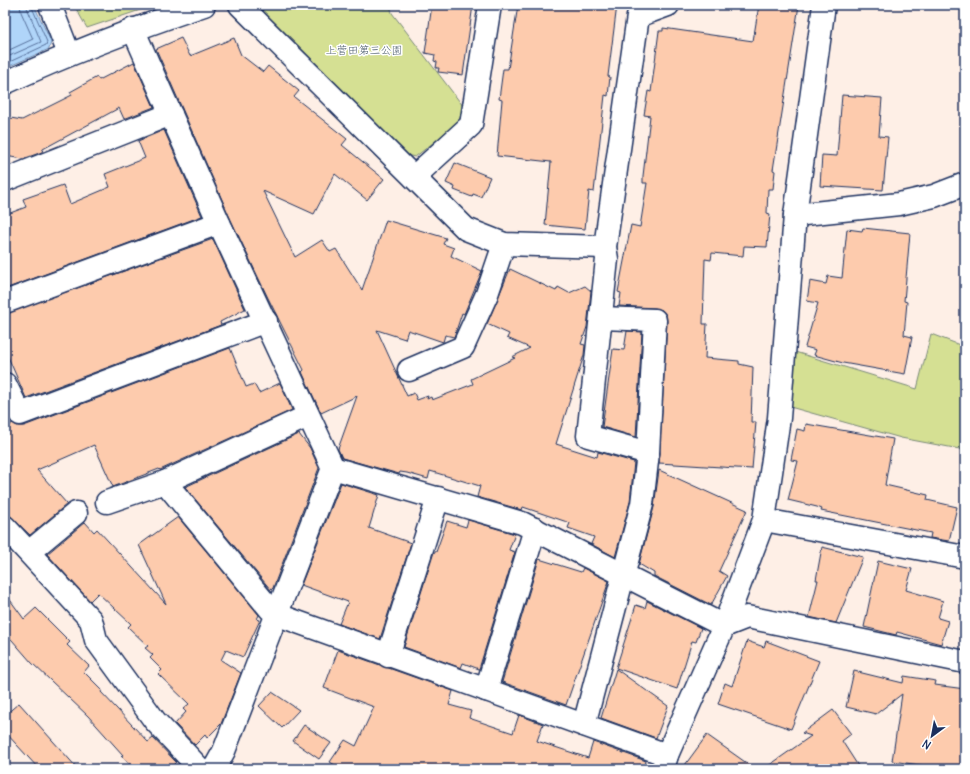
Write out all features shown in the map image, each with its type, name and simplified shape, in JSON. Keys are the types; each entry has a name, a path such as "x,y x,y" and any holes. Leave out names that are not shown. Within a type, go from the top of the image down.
{"street":[{"path":"50,5 69,54"},
{"path":"5,83 69,54 133,29 204,5"},
{"path":"240,5 466,229 504,244 604,247"},
{"path":"414,177 471,125 490,5"},
{"path":"648,452 588,436 607,260 604,247 638,16 668,5"},
{"path":"165,482 270,609 278,615 388,656 584,725 665,762 724,626 764,520 779,418 795,215 824,5"},
{"path":"133,29 219,223 333,468 278,615 224,751 214,769"},
{"path":"5,180 171,114"},
{"path":"795,215 899,204 934,196 965,184"},
{"path":"5,302 219,223"},
{"path":"409,370 463,347 487,294 504,244"},
{"path":"584,725 642,504 648,452 655,320 600,318"},
{"path":"5,384 20,414 266,322"},
{"path":"107,502 165,482 308,416"},
{"path":"333,468 522,523 724,626 747,617 965,662"},
{"path":"388,656 438,498"},
{"path":"29,552 76,513"},
{"path":"764,520 965,558"},
{"path":"5,527 91,620 96,640 132,690 155,721 200,769"},
{"path":"486,690 535,529"}],"green space":[{"path":"74,5 155,5 87,28"},
{"name":"上菅田第三公園","path":"263,5 390,5 392,13 463,106 461,116 457,124 415,157 406,155 262,11"},
{"path":"931,334 965,347 965,450 901,438 790,407 795,352 917,389"}],"water":[{"path":"5,5 34,5 51,42 49,49 5,68"}],"building":[{"path":"432,5 473,5 463,75 438,72 439,68 436,68 437,62 434,61 435,55 425,53"},
{"path":"518,5 617,5 608,76 610,77 608,96 605,95 594,192 589,191 585,229 545,225 551,162 497,156 502,100 499,99 503,69 508,69"},
{"path":"759,5 799,5 773,170 775,171 773,189 768,189 767,213 770,214 767,247 744,246 743,256 712,253 711,260 705,259 703,324 707,324 705,358 739,361 739,364 753,367 751,422 756,422 752,469 659,463 667,321 666,315 662,310 655,308 619,306 621,293 618,292 631,225 640,227 647,183 643,183 643,176 650,116 644,115 648,91 651,92 659,31 663,31 663,28 753,41"},
{"path":"181,38 190,56 234,38 241,55 263,72 268,66 299,91 294,97 347,139 342,145 384,179 367,200 335,174 314,214 263,191 295,257 322,240 330,252 336,249 362,290 386,220 446,238 443,244 454,248 451,256 482,271 464,314 462,313 454,337 445,335 443,342 408,330 405,339 377,330 407,396 414,393 417,400 428,396 427,399 431,397 432,400 473,384 471,379 515,358 512,357 530,348 507,338 509,334 487,324 510,269 556,291 558,287 569,293 585,286 591,291 587,327 581,344 585,345 584,355 556,444 597,457 598,452 634,462 630,502 615,557 591,544 594,537 568,528 570,523 523,507 522,510 477,497 480,486 430,471 428,479 407,473 400,472 399,474 342,458 338,449 357,396 321,413 302,372 304,370 230,218 156,49"},
{"path":"134,62 154,107 124,119 119,108 43,149 42,152 23,159 5,156 5,117 22,120 72,95 70,92 97,77 99,80"},
{"path":"842,95 882,98 879,136 888,137 883,190 820,186 822,155 837,156"},
{"path":"164,130 202,216 5,289 5,215 26,207 23,199 63,185 70,204 110,187 105,174 145,158 138,141"},
{"path":"455,163 490,177 481,197 473,194 472,197 454,190 455,187 446,183"},
{"path":"863,228 910,233 904,301 907,302 904,335 912,337 905,374 843,363 814,355 816,350 805,347 818,303 807,301 810,281 826,284 828,276 842,278 847,229 862,231"},
{"path":"213,239 245,309 220,322 221,325 26,398 5,350 5,314"},
{"path":"627,331 642,332 636,437 602,427 613,349 624,350"},
{"path":"230,348 246,387 254,384 259,393 280,383 292,410 160,470 159,469 113,487 94,445 37,470 67,504 30,535 5,511 5,432 12,423 18,426 24,426"},
{"path":"806,424 893,439 885,485 928,495 927,500 957,507 949,541 930,538 931,533 821,511 822,509 817,507 788,500 798,461 791,460 797,429 805,431"},
{"path":"299,434 310,448 319,468 271,590 185,487"},
{"path":"659,470 747,510 719,571 727,576 711,605 654,576 654,573 639,564 654,507"},
{"path":"341,483 379,495 369,528 411,543 380,639 339,624 348,602 301,585"},
{"path":"178,517 259,615 257,619 260,620 243,657 226,650 221,660 241,673 221,724 207,738 205,735 195,745 175,724 186,712 183,709 189,704 158,674 162,670 150,658 153,655 145,648 148,646 128,627 131,624 98,593 90,601 47,554 85,522 94,532 97,529 166,604 139,545"},
{"path":"468,520 515,534 509,550 515,552 479,669 463,663 461,668 404,647 434,552 436,552 447,521 466,527"},
{"path":"822,547 863,557 836,623 809,617 818,580 816,580"},
{"path":"539,559 581,572 583,568 609,581 566,705 502,682"},
{"path":"878,561 912,569 906,590 943,601 938,618 948,621 941,644 897,632 896,635 864,627"},
{"path":"5,593 24,619 36,608 70,642 67,645 89,666 84,672 102,690 101,692 148,742 153,738 176,762 169,769 135,769 121,756 123,755 88,716 32,663 5,632"},
{"path":"647,601 701,628 696,642 692,641 677,689 616,668 636,605 645,608"},
{"path":"747,641 764,647 766,641 819,661 791,729 718,704 725,683 732,686"},
{"path":"338,650 453,691 449,705 471,711 469,718 513,733 519,715 543,724 537,741 588,758 593,742 646,761 644,769 341,769 330,762 345,740 356,746 374,707 324,688"},
{"path":"616,669 668,706 656,738 601,718"},
{"path":"854,671 903,683 904,676 936,681 935,685 965,689 965,769 947,769 892,761 902,694 876,714 846,707"},
{"path":"272,692 299,710 282,728 259,706"},
{"path":"19,703 78,769 39,769 5,732 5,715"},
{"path":"833,710 851,734 842,741 860,769 764,769 811,736 802,733"},
{"path":"304,725 331,743 319,759 293,741"},
{"path":"707,735 755,769 682,769"}]}
